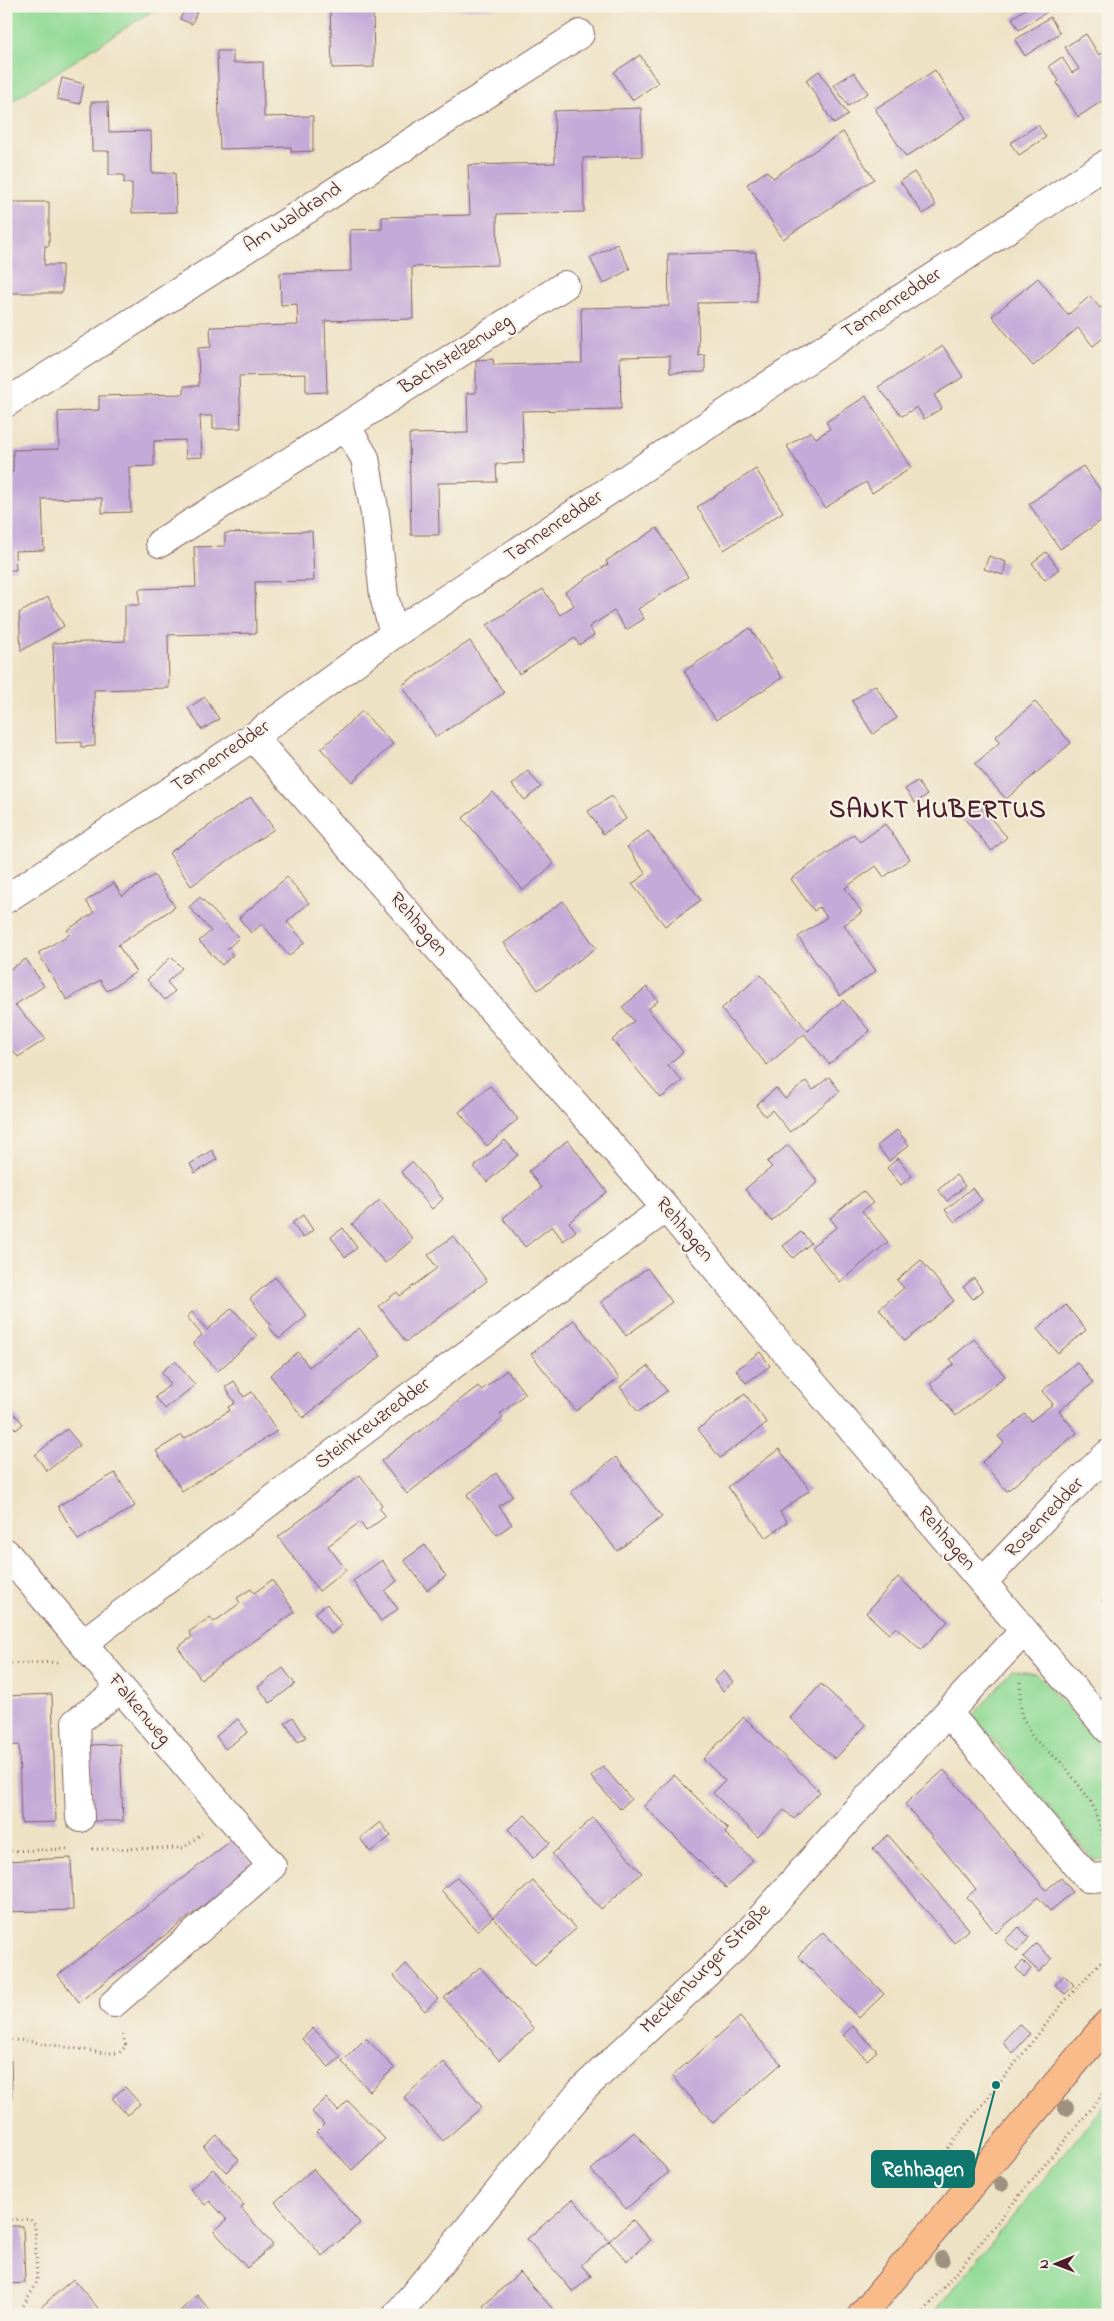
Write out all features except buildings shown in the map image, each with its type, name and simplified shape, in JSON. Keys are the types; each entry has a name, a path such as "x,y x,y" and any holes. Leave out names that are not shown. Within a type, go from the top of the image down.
{"main road":[{"path":"862,2315 1108,2023"}],"street":[{"name":"Am Waldrand","path":"6,403 580,34"},
{"name":"Tannenredder","path":"6,899 253,737 394,634 691,436 1108,163"},
{"name":"Bachstelzenweg","path":"160,542 346,426 565,284"},
{"path":"346,426 365,458 384,596 394,634"},
{"name":"Rehhagen","path":"253,737 666,1208 768,1331 983,1582 1019,1636 1108,1728"},
{"name":"Steinkreuzredder","path":"90,1652 389,1412 666,1208"},
{"name":"Rosenredder","path":"983,1582 1066,1494 1108,1454"},
{"name":"Falkenweg","path":"6,1553 272,1866 114,2003"},
{"name":"Mecklenburger Straße","path":"397,2315 584,2088 740,1942 850,1816 1019,1636"},
{"path":"80,1818 76,1722 121,1689"},
{"path":"948,1713 1088,1878 1108,1877"}],"path":[{"path":"1019,1636 1021,1714 1033,1738 1063,1764 1092,1803 1108,1851"},
{"path":"6,1664 90,1652"},
{"path":"90,1849 184,1848 226,1812"},
{"path":"6,1851 71,1849"},
{"path":"945,2152 1063,2003 1108,1954"},
{"path":"6,2040 20,2040 105,2053 120,2053 126,2046 114,2003"},
{"path":"921,2315 1108,2088"},
{"path":"6,2220 30,2219 35,2225 38,2282 18,2315"}],"green space":[{"path":"6,6 160,6 6,105"},
{"path":"1012,1670 1037,1674 1108,1754 1108,1859 1093,1860 973,1716"},
{"path":"1108,2100 1108,2315 932,2315"}],"place":[{"name":"Rehhagen","path":"996,2085"}],"district":[{"name":"SANKT HUBERTUS","path":"938,811"}]}
